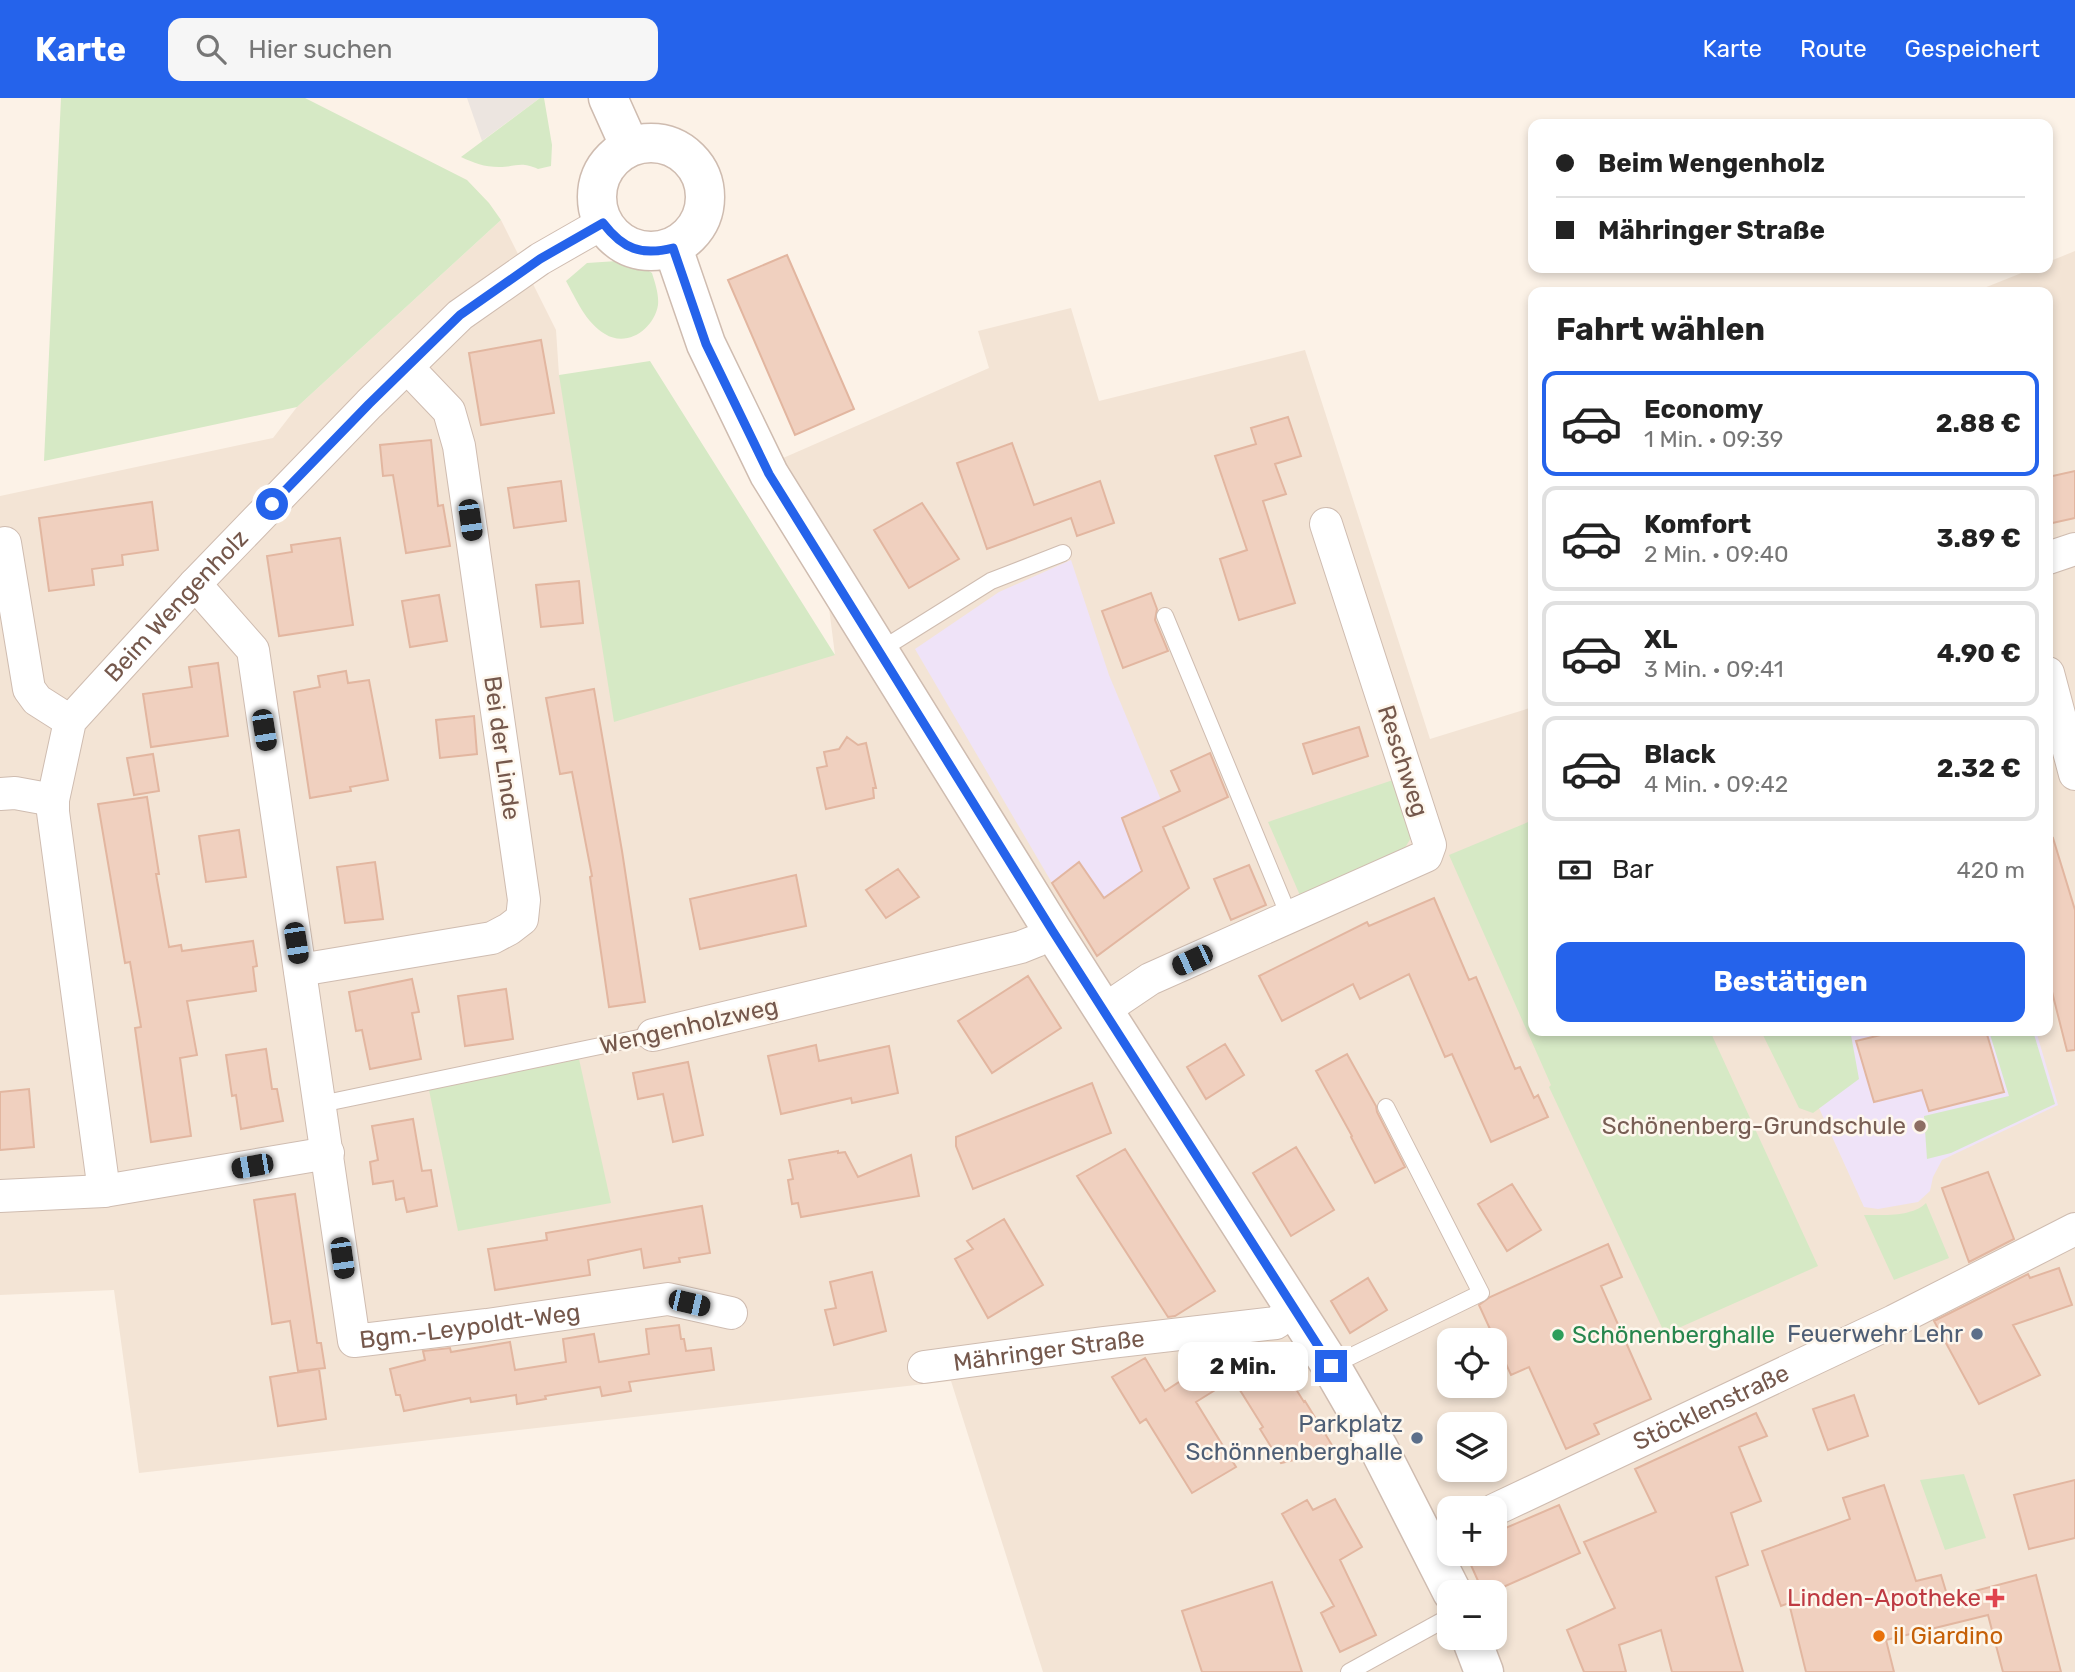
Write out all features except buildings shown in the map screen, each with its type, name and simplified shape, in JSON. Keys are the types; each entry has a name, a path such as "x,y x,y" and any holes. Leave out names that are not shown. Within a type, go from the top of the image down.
{"street":[{"path":"608,98 630,147"},
{"path":"647,142 665,144 681,152 694,164 703,180 706,196 704,212 697,227 673,248 657,252 634,248 613,236 603,223 598,209 600,179 612,160 630,147 647,142"},
{"name":"Beim Wengenholz","path":"70,720 195,584 460,315 540,259 603,223"},
{"path":"673,248 706,344 769,474 1052,930 1295,1308 1437,1535"},
{"name":"Bei der Linde","path":"300,970 492,938 522,919 524,900 459,446 449,411 407,367"},
{"name":"Reschweg","path":"1104,1010 1150,979 1426,856 1430,845 1326,524"},
{"path":"5,543 29,689 37,700 70,720 53,800 104,1191"},
{"path":"2053,556 2075,549"},
{"name":"Bgm.-Leypoldt-Weg","path":"195,584 253,650 354,1341 668,1299 731,1313"},
{"path":"2053,692 2075,774"},
{"path":"0,794 15,793 53,800"},
{"name":"Wengenholzweg","path":"653,1035 1021,947 1052,930"},
{"path":"0,1196 104,1191 328,1153"},
{"name":"Stöcklenstraße","path":"1507,1504 1894,1321 2075,1229"},
{"name":"Mähringer Straße","path":"924,1367 1276,1323 1295,1308"},
{"path":"1476,1650 1484,1672"}],"lane":[{"path":"878,651 991,581 1063,553"},
{"path":"1164,616 1289,916"},
{"name":"Wengenholzweg","path":"320,1104 653,1035"},
{"path":"1331,1366 1481,1293 1386,1107"},
{"path":"1349,1672 1437,1624"}],"shaded area":[{"path":"467,98 540,98 482,141"},
{"path":"501,220 556,330 559,375 835,655 819,529 774,462 989,368 978,331 1071,308 1099,401 1305,350 1430,739 1528,709 1528,1036 2053,1036 2053,287 1986,287 2022,273 2053,273 2053,260 2075,251 2075,1672 1043,1672 951,1381 139,1473 114,1290 0,1295 0,496 273,438 297,407"},
{"path":"1071,560 1109,675 1161,800 1153,804 1183,874 1171,882 1179,896 1097,956 915,649 999,592"},
{"name":"Schönenberg-Grundschule","path":"1786,1036 2037,1036 2058,1105 1942,1160 1933,1177 1930,1191 1918,1202 1878,1209 1864,1207"}],"green space":[{"path":"61,98 305,98 467,180 501,220 297,407 44,461"},
{"path":"540,98 544,98 552,145 551,166 538,169 522,165 494,167 461,157"},
{"path":"632,260 652,273 658,305 651,322 638,334 622,339 613,338 592,324 566,281 587,263"},
{"path":"650,361 835,655 614,722 559,375"},
{"path":"1399,778 1417,828 1403,851 1302,900 1268,822"},
{"path":"1528,822 1528,1033 1449,855"},
{"path":"1529,1036 1712,1036 1818,1266 1665,1334 1549,1087 1551,1085"},
{"path":"1763,1036 1851,1036 1859,1079 1813,1113 1799,1108"},
{"path":"1991,1036 2035,1036 2055,1104 1951,1153 1927,1159 1924,1116 2009,1096"},
{"path":"579,1059 611,1203 458,1231 429,1090"},
{"path":"1926,1203 1949,1258 1894,1280 1864,1215 1905,1213"},
{"path":"1964,1474 1986,1538 1945,1550 1920,1480"}],"place":[{"name":"Schönenberg-Grundschule","path":"1920,1126"},
{"name":"Feuerwehr Lehr","path":"1977,1334"},
{"name":"Schönenberghalle","path":"1558,1335"},
{"name":"Parkplatz Schönnenberghalle","path":"1417,1438"},
{"name":"Linden-Apotheke","path":"1995,1598"},
{"name":"il Giardino","path":"1879,1636"}],"route":[{"path":"272,504 460,315 540,259 603,223 613,236 626,246 657,252 673,248 706,344 769,474 1052,930 1331,1366"}]}
